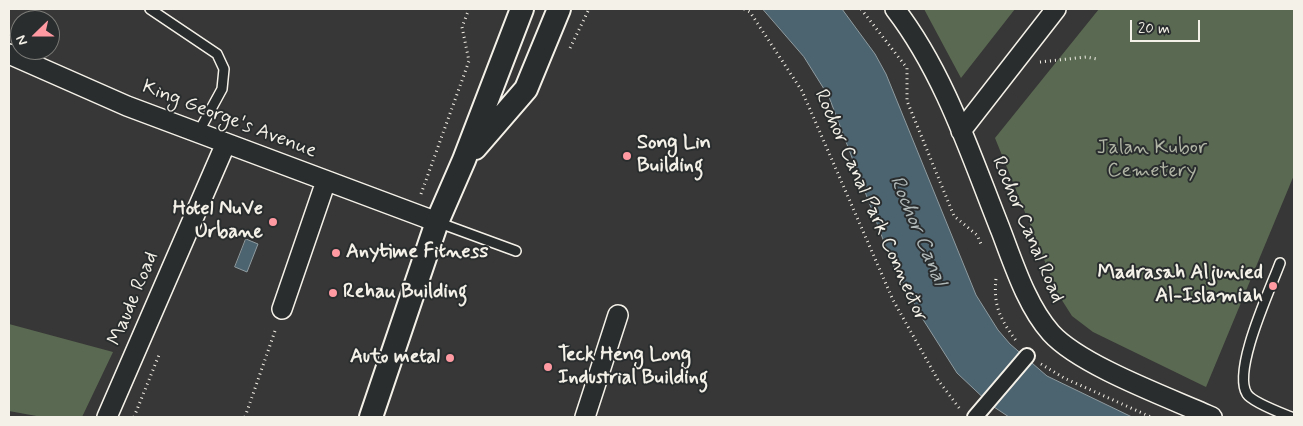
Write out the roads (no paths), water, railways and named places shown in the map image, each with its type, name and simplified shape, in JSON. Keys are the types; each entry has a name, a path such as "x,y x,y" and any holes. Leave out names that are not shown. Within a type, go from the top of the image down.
{"street":[{"path":"372,417 437,222 464,160 522,9"},
{"path":"464,160 526,89 559,9"},
{"name":"Rochor Canal Road","path":"895,9 928,59 961,131 1012,260 1036,312 1052,333 1070,350 1113,373 1212,417"},
{"path":"961,131 1056,9"},
{"name":"King George's Avenue","path":"9,54 127,106 437,222"},
{"name":"Maude Road","path":"108,417 226,144"},
{"path":"282,309 326,181"},
{"path":"585,417 618,315"},
{"path":"969,414 1025,358"}],"lane":[{"path":"150,9 217,54 224,69 222,89 198,133"},
{"path":"437,222 516,251"},
{"path":"1280,263 1244,360 1242,382 1248,396 1291,417"}],"water":[{"name":"Rochor Canal","path":"763,9 842,9 875,54 886,74 976,295 998,330 1010,344 1047,376 1132,417 1009,417 991,405 957,373 924,321 892,263 829,97 804,57"},
{"path":"246,239 258,244 247,272 235,267"}],"place":[{"name":"Song Lin Building","path":"627,156"},
{"name":"Hotel NuVe Urbane","path":"273,222"},
{"name":"Anytime Fitness","path":"336,253"},
{"name":"Madrasah Aljunied Al-Islamiah","path":"1273,286"},
{"name":"Rehau Building","path":"333,293"},
{"name":"Auto metal","path":"450,358"},
{"name":"Teck Heng Long Industrial Building","path":"548,367"}],"park label":[{"name":"Jalan Kubor Cemetery","path":"1152,160"}]}
